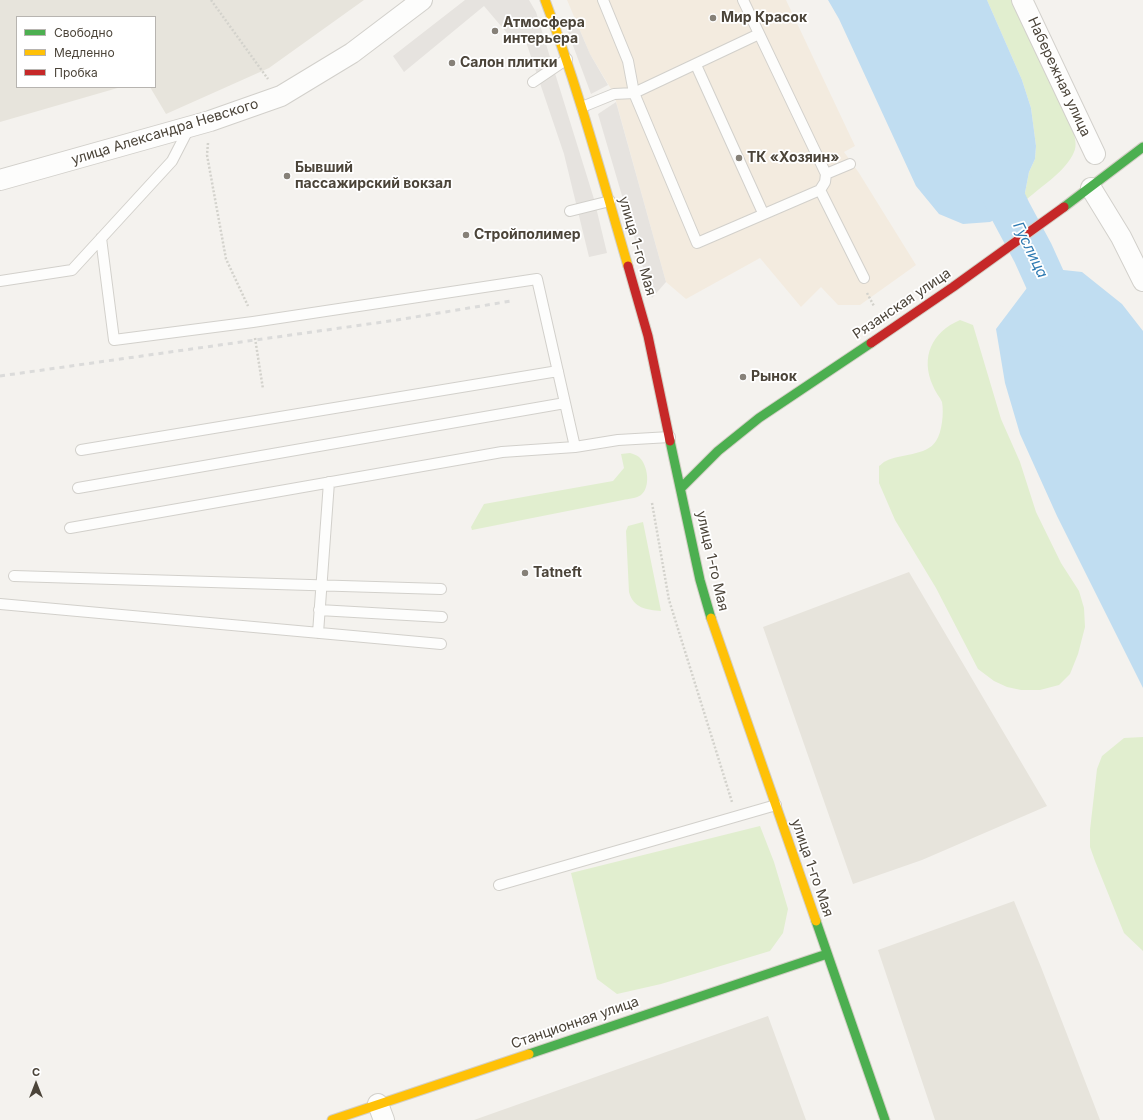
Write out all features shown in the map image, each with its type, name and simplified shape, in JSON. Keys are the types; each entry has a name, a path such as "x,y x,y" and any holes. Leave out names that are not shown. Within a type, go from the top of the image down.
{"main road":[{"name":"улица 1-го Мая","path":"545,0 567,59 610,201 648,336 700,580 716,633 885,1120"},
{"name":"Рязанская улица","path":"681,488 718,451 759,418 953,287 1087,190 1143,147"},
{"name":"Станционная улица","path":"332,1120 381,1112 827,954"}],"street":[{"name":"улица Александра Невского","path":"0,180 210,121 281,96 352,53 422,0"},
{"name":"Набережная улица","path":"1022,0 1095,154"},
{"path":"1087,190 1121,237 1143,281"}],"lane":[{"path":"603,0 628,61 634,93 697,243 763,213 820,190 825,182 826,174 743,0"},
{"path":"582,108 614,94 634,93 759,34"},
{"path":"533,82 567,59"},
{"path":"696,65 763,213"},
{"path":"0,281 72,270 172,160 190,126"},
{"path":"826,174 850,164"},
{"path":"820,190 864,278"},
{"path":"570,211 610,201"},
{"path":"101,238 114,340 253,322 537,279 575,447"},
{"path":"81,450 558,371"},
{"path":"78,488 565,403"},
{"path":"70,528 502,452 575,447 618,440 670,437"},
{"path":"318,634 329,482"},
{"path":"14,576 441,589"},
{"path":"0,604 441,644"},
{"path":"319,610 442,617"},
{"path":"499,885 776,805"}],"path":[{"path":"211,0 281,96"},
{"path":"210,121 207,155 226,259 251,314 263,389"},
{"path":"652,503 669,600 736,816"}],"shaded area":[{"path":"0,0 364,0 269,68 166,114 151,88 156,88 156,16 16,16 16,88 118,88 0,122"},
{"path":"465,0 529,0 536,12 594,199 607,253 589,257 564,154 524,36 512,39 484,6 404,72 393,56"},
{"name":"ТК «Хозяин»","path":"567,0 786,0 855,146 844,152 859,173 916,265 860,305 838,305 821,287 801,307 760,258 686,299 666,282 614,94 590,54"},
{"path":"575,19 590,54 608,85 591,94 565,24"},
{"path":"616,102 666,282 652,298 598,114"},
{"path":"909,572 1047,806 922,860 853,884 763,627"},
{"path":"1014,901 1100,1120 935,1120 878,950"},
{"path":"768,1016 806,1120 474,1120 505,1109"}],"green space":[{"path":"987,0 1016,0 1075,138 1075,150 1065,166 1023,203 1029,172 1035,159 1036,146 1031,108 1022,80"},
{"path":"960,320 973,325 1001,419 1020,462 1036,512 1061,563 1079,591 1084,608 1085,627 1078,654 1070,674 1059,685 1040,690 1021,690 1007,687 994,681 978,669 936,588 895,520 879,483 879,466 885,461 920,452 932,446 940,433 943,417 943,406 929,375 928,356 931,347 942,331"},
{"path":"630,453 639,457 645,465 647,476 644,491 641,495 635,498 472,530 471,527 484,504 613,481 624,468 621,454"},
{"path":"643,522 661,611 646,609 637,605 629,592 626,531 628,526"},
{"path":"1143,737 1143,951 1124,933 1090,847 1090,830 1097,769 1102,756 1124,738"},
{"path":"760,826 774,862 788,909 783,933 770,951 661,984 617,994 597,979 571,873"}],"water":[{"path":"828,0 987,0 1022,80 1031,108 1036,146 1035,159 1029,172 1023,203 1011,212 990,222 963,224 939,214 916,186 839,19"},
{"path":"1054,269 1082,272 1122,304 1143,331 1143,688 1057,516 1020,434 1005,383 996,329 1036,276"}],"waterway":[{"name":"Гуслица","path":"987,161 1011,212 1033,253 1066,326"}],"railway":[{"path":"0,376 397,320 511,301"}],"traffic: fast":[{"path":"1064,207 1143,147"},
{"path":"681,488 718,451 759,418 871,343"},
{"path":"670,441 700,580 711,618"},
{"path":"816,921 885,1120"},
{"path":"529,1054 827,954"}],"traffic: slow":[{"path":"545,0 579,99 628,266"},
{"path":"711,618 816,921"},
{"path":"332,1120 529,1054"}],"traffic: jam":[{"path":"871,343 953,287 1064,207"},
{"path":"628,266 648,336 670,441"}],"place":[{"name":"Мир Красок","path":"713,18"},
{"name":"Атмосфера интерьера","path":"495,31"},
{"name":"Салон плитки","path":"452,63"},
{"name":"ТК «Хозяин»","path":"739,158"},
{"name":"Бывший пассажирский вокзал","path":"287,176"},
{"name":"Стройполимер","path":"466,235"},
{"name":"Рынок","path":"743,377"},
{"name":"Tatneft","path":"525,573"}]}
